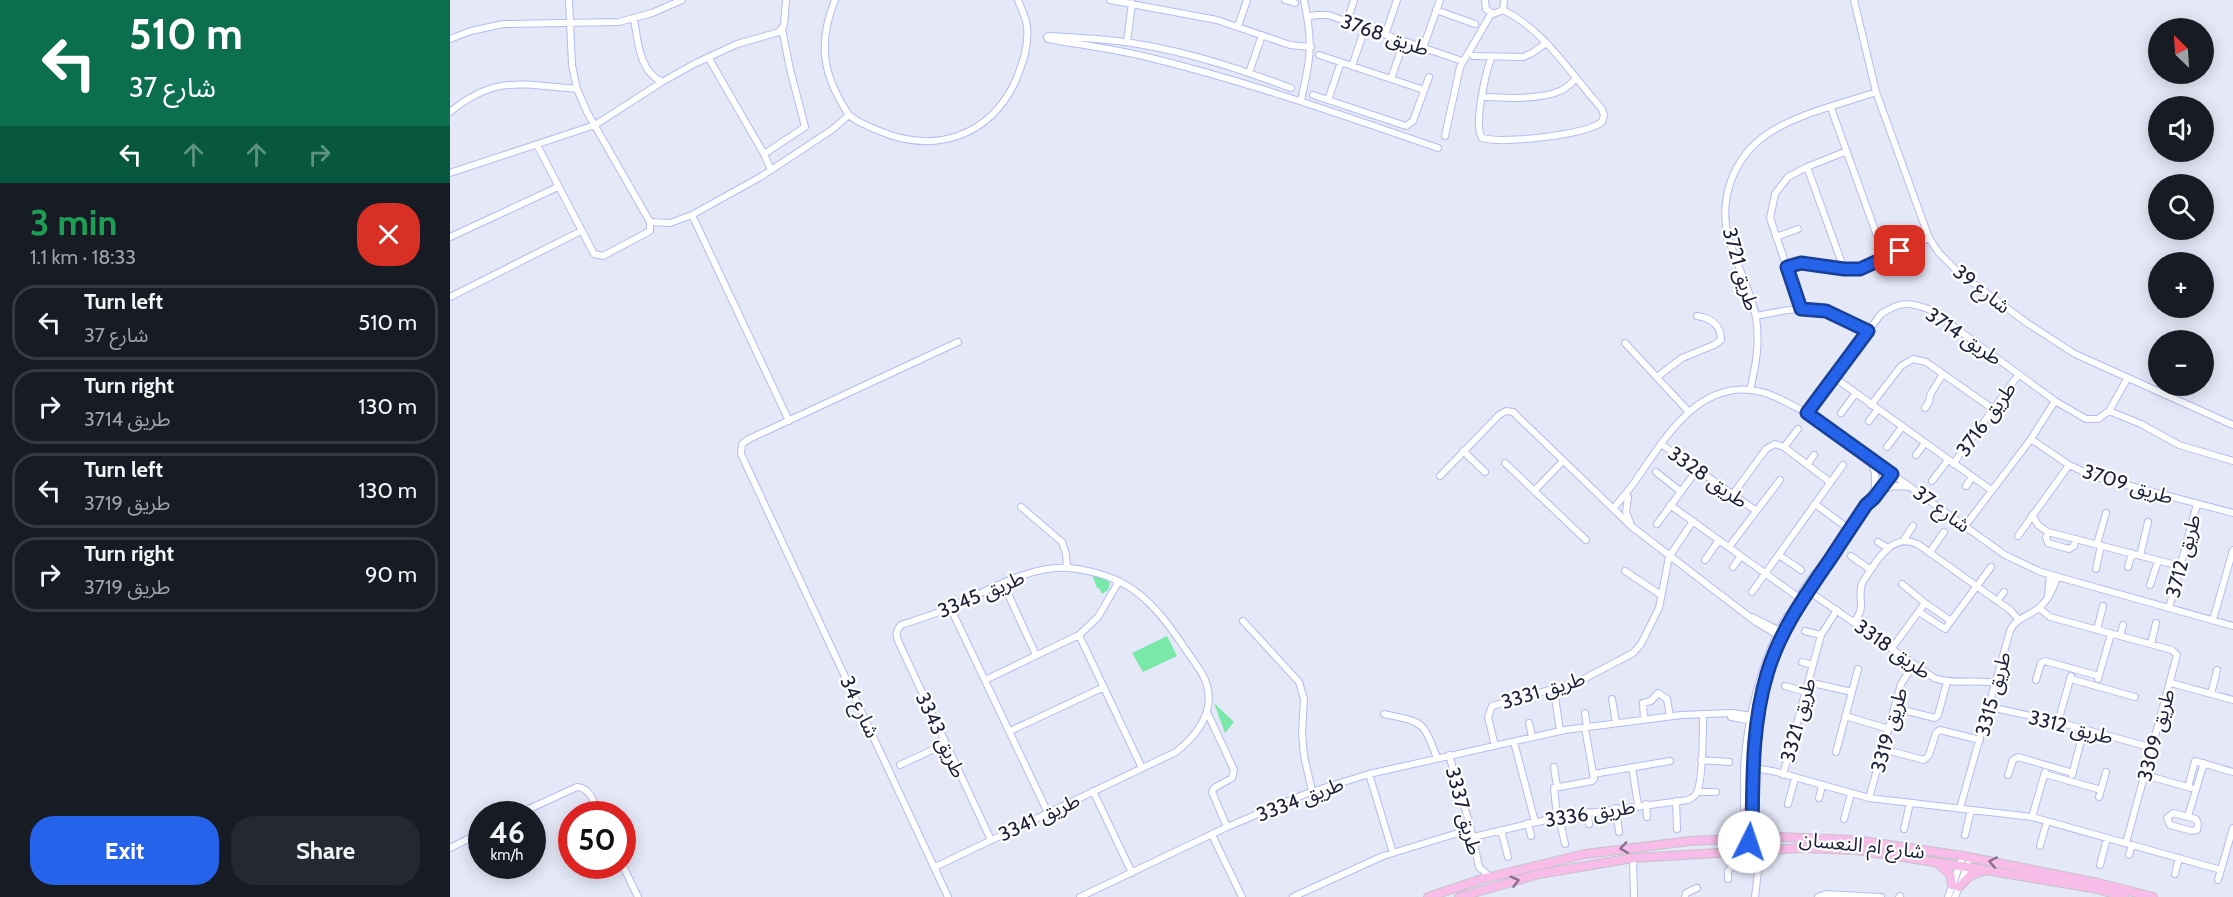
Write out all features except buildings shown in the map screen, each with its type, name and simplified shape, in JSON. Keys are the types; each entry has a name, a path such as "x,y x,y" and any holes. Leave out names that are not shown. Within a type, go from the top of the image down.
{"main road":[{"path":"1730,839 1739,830 1745,812"},
{"path":"1752,821 1760,831 1780,837"},
{"name":"شارع ام النعسان","path":"1459,897 1539,874 1633,858 1748,845 1780,837 1856,840 1965,862 2098,883 2153,897"},
{"name":"شارع ام النعسان","path":"1428,897 1491,877 1585,854 1690,841 1730,839 1748,845 1856,850 1935,862 1965,862 1986,871 2098,889 2124,897"},
{"path":"1935,862 1950,874 1955,886 1971,875 1986,871"}],"street":[{"path":"537,145 592,252 601,256 648,232 651,227 650,222 578,89 572,65 569,0"},
{"path":"450,39 488,26 620,22 634,19 682,0"},
{"path":"764,154 805,128 782,29 786,0"},
{"path":"835,0 828,19 824,44 826,69 835,93 849,115 856,121 896,138 923,143 949,139 982,124 998,110 1009,94 1025,59 1027,24 1018,0"},
{"path":"1112,0 1156,4 1238,26 1290,45 1311,46"},
{"path":"1238,26 1247,0"},
{"path":"1285,0 1294,3"},
{"path":"1301,100 1311,46 1304,0"},
{"path":"1347,21 1354,0"},
{"path":"1385,35 1397,0"},
{"path":"1424,48 1440,0"},
{"path":"1485,0 1485,8 1491,14 1503,10"},
{"path":"1503,10 1504,0"},
{"name":"شارع 39","path":"1854,0 1876,92 1929,238 1939,253 1958,272 2026,323 2075,354 2233,425"},
{"path":"1127,42 1132,3"},
{"path":"1437,10 1475,24"},
{"path":"1491,57 1482,96 1479,132 1484,139 1524,139 1563,134 1593,127 1604,117 1602,109 1546,43 1528,25 1503,10"},
{"path":"1445,136 1455,80 1462,61 1491,14"},
{"name":"طريق 3768","path":"1308,17 1324,15 1347,21 1462,61"},
{"path":"634,19 645,66 651,75 662,82"},
{"path":"1352,66 1365,28"},
{"path":"450,173 596,125 662,82 708,57 746,41 777,33 782,29"},
{"path":"1249,73 1262,35"},
{"path":"1290,88 1189,54 1127,42 1047,37 1222,76 1301,100 1438,148"},
{"path":"1391,79 1404,41"},
{"path":"1473,56 1527,56 1546,43"},
{"name":"طريق 3768","path":"1320,55 1424,90"},
{"path":"708,57 771,170"},
{"path":"1328,100 1341,62"},
{"path":"1313,95 1406,126 1413,121 1429,77"},
{"path":"1482,96 1510,98 1553,93 1564,90 1576,79"},
{"path":"450,112 477,93 512,84 578,89"},
{"name":"طريق 3721","path":"1750,390 1758,360 1756,316 1728,237 1725,203 1730,181 1745,154 1766,135 1796,120 1876,92"},
{"path":"1831,108 1885,258"},
{"path":"650,222 669,223 692,215 771,170 849,115"},
{"path":"1801,309 1770,218 1775,194 1788,177 1807,166 1847,152"},
{"path":"1807,166 1844,269"},
{"path":"450,237 558,187"},
{"path":"692,215 789,421 958,342"},
{"path":"1776,237 1798,229"},
{"path":"450,297 582,231"},
{"path":"1787,267 1801,263 1860,269 1929,238"},
{"name":"طريق 3714","path":"1807,413 1881,314 1896,305 1913,303 1931,310 2055,401 2086,419 2098,419 2109,411"},
{"path":"1756,316 1801,309 1826,311 1868,331"},
{"path":"1657,377 1682,358 1721,340 1720,332 1714,323 1708,318 1697,316"},
{"path":"1624,343 1688,411"},
{"path":"1871,405 1901,366 1913,359 1926,362 1993,410"},
{"path":"1925,408 1943,374"},
{"name":"طريق 3716","path":"1932,481 1951,462 2019,374"},
{"path":"1834,378 1991,490"},
{"path":"2127,379 2109,411 2141,424 2179,445 2233,461"},
{"name":"شارع 37","path":"1616,511 1661,444 1688,411 1718,395 1750,390 1775,396 1807,413 2014,560 2054,576 2233,626"},
{"path":"1841,413 1856,393"},
{"path":"1965,526 2031,439 2055,401"},
{"path":"1869,420 1878,409"},
{"path":"1440,476 1502,412 1510,411 1519,416 1631,526 1749,616 1758,618 1780,634"},
{"name":"شارع 34","path":"789,421 746,441 741,450 742,458 948,897"},
{"path":"1887,447 1902,427"},
{"path":"1784,447 1798,429"},
{"name":"طريق 3709","path":"2031,439 2068,465 2093,476 2233,513"},
{"path":"1916,455 1925,443"},
{"name":"طريق 3328","path":"1661,444 1755,510"},
{"path":"1733,494 1768,447 1775,444 1784,447 1830,482"},
{"path":"1463,451 1485,472"},
{"path":"1807,465 1814,455"},
{"path":"1869,458 1875,473 1877,490"},
{"path":"1534,492 1563,461"},
{"path":"1505,463 1586,540"},
{"path":"1752,592 1843,465"},
{"path":"2018,536 2068,465"},
{"path":"1657,524 1697,470"},
{"path":"1656,472 1680,491"},
{"path":"1748,845 1744,769 1748,736 1780,634 1807,588 1889,472"},
{"path":"1966,486 1972,477"},
{"path":"1729,547 1780,480"},
{"path":"1877,490 1895,486 1912,488"},
{"name":"شارع 37","path":"1616,511 1628,497 1631,487"},
{"path":"1628,497 1626,512 1631,526"},
{"path":"1815,504 1849,529"},
{"name":"طريق 3712","path":"2169,608 2197,504"},
{"path":"1670,505 1798,597"},
{"path":"1021,507 1062,542 1067,568"},
{"path":"2096,569 2106,513"},
{"path":"2032,515 2038,525 2048,532 2180,566"},
{"path":"1669,557 1693,521"},
{"path":"2140,556 2148,522"},
{"path":"1903,541 1913,526"},
{"path":"1930,552 1944,532"},
{"path":"2048,532 2046,537 2048,543 2067,548 2074,546 2075,539"},
{"path":"1706,560 1719,540"},
{"path":"1854,622 1862,609 1861,586 1888,548 1903,541 1914,542 1930,552 2019,620 2038,609 2050,593 2061,583 2069,580"},
{"path":"1878,542 1888,548"},
{"path":"2213,620 2233,550"},
{"path":"2128,567 2132,553"},
{"path":"1779,555 1801,570"},
{"path":"1734,567 1741,556"},
{"path":"1851,556 1871,570"},
{"name":"طريق 3331","path":"1495,746 1488,717 1492,706 1578,682 1633,653 1647,633 1659,608 1669,557"},
{"path":"2150,585 2158,561"},
{"path":"1918,612 1944,629 1991,567"},
{"name":"طريق 3345","path":"897,629 901,625 1030,573 1067,568 1102,574 1119,581 1150,601 1166,620 1206,682 1207,712"},
{"path":"1625,571 1661,595"},
{"path":"2050,593 2054,576"},
{"path":"985,680 1079,635 1098,617 1119,581"},
{"path":"1003,583 1036,655"},
{"path":"1902,584 1924,603 1951,621"},
{"path":"1748,845 1752,821 1754,705 1763,671 1798,597 1807,588"},
{"name":"طريق 3318","path":"1807,588 1934,678 1947,682 1976,680 1996,683"},
{"path":"1997,601 2004,592"},
{"path":"1892,648 1924,603"},
{"path":"2097,630 2103,606"},
{"path":"950,607 1048,813"},
{"name":"طريق 3309","path":"2038,609 2050,617 2172,650 2177,655 2145,775 2129,844 2129,855"},
{"name":"طريق 3321","path":"1783,775 1821,635 1837,610"},
{"name":"طريق 3315","path":"1960,808 2010,631 2019,620"},
{"path":"1244,621 1299,682 1304,699 1302,732 1304,756 1312,791"},
{"path":"2151,644 2156,622"},
{"path":"2120,636 2123,626"},
{"name":"طريق 3343","path":"897,629 897,638 991,840"},
{"path":"1805,631 1821,635"},
{"path":"2096,686 2111,634"},
{"path":"1079,635 1142,768"},
{"name":"طريق 3321","path":"1802,662 1813,665"},
{"path":"2036,680 2043,662 2099,676"},
{"name":"طريق 3319","path":"1869,798 1902,681 1914,664"},
{"path":"1836,752 1858,669"},
{"path":"2058,722 2073,669"},
{"path":"2211,694 2217,670"},
{"path":"2071,679 2135,697"},
{"path":"1809,682 1852,692"},
{"path":"1894,708 1935,718 1938,715 1947,682"},
{"path":"2171,683 2233,700"},
{"path":"1785,686 1806,692"},
{"path":"1010,731 1104,687"},
{"path":"1554,690 1560,731"},
{"path":"1644,719 1642,704 1651,701 1658,693 1667,699 1670,716"},
{"path":"1612,699 1616,723"},
{"path":"1748,736 1740,716 1754,705"},
{"name":"طريق 3312","path":"1990,707 2058,722 2152,748"},
{"path":"1207,712 1234,770 1232,778 1214,788 1212,792 1227,827"},
{"name":"طريق 3341","path":"935,867 1176,752 1195,735 1207,712"},
{"path":"1557,787 1592,781 1586,713"},
{"path":"1384,714 1423,726 1437,758"},
{"path":"1703,714 1698,792 1716,792"},
{"name":"طريق 3334","path":"1080,897 1227,827 1312,791 1369,774 1586,727 1703,714 1725,714 1755,719"},
{"path":"1845,716 1889,729"},
{"path":"1529,723 1532,737"},
{"path":"2070,782 2084,729"},
{"path":"1883,749 1924,760 1929,755 1936,733 1940,730 1980,740"},
{"name":"طريق 3336","path":"1514,741 1532,823 1532,836"},
{"path":"900,765 945,744"},
{"name":"طريق 3337","path":"1449,755 1471,829 1479,867 1471,883"},
{"path":"2008,775 2012,762 2016,758 2073,773"},
{"path":"1701,760 1729,762"},
{"path":"2188,787 2195,761 2233,772"},
{"path":"1593,774 1670,762"},
{"path":"2188,816 2204,763"},
{"path":"2032,817 2047,765"},
{"path":"1554,767 1557,787 1554,790 1565,844"},
{"path":"1632,767 1638,805"},
{"path":"1744,769 1783,775 1869,798 2032,817 2221,870"},
{"path":"2045,774 2100,794 2106,772"},
{"path":"1369,774 1393,852"},
{"path":"2145,775 2196,790"},
{"path":"1788,804 1795,778"},
{"path":"1819,798 1822,786"},
{"path":"546,801 577,787 589,792 593,801"},
{"path":"1093,792 1132,873"},
{"name":"طريق 3336","path":"1473,837 1558,817 1688,800 1698,792"},
{"path":"1844,819 1851,794"},
{"path":"1676,801 1677,829"},
{"path":"1904,830 1910,803"},
{"name":"طريق 3336","path":"1646,804 1647,818"},
{"path":"1616,808 1619,832"},
{"path":"1965,835 1971,810"},
{"path":"1588,812 1589,824"},
{"path":"2171,814 2188,816 2198,821 2195,831 2170,825 2167,821 2171,814"},
{"path":"2040,846 2047,821"},
{"path":"2218,880 2233,828"},
{"path":"1293,897 1353,868 1393,852 1471,829"},
{"path":"1501,830 1508,857"},
{"path":"1212,835 1242,897"},
{"path":"2100,865 2107,838"},
{"path":"450,848 468,839"},
{"path":"1633,858 1634,897"},
{"path":"2175,874 2179,858"},
{"path":"1948,897 1965,862"},
{"path":"1728,879 1728,871 1736,863 1753,863 1758,871 1755,897"},
{"name":"طريق 3337","path":"1479,867 1491,877"},
{"path":"629,879 638,897"},
{"path":"1955,886 1955,897"},
{"path":"1685,897 1686,893 1697,888"},
{"path":"1818,897 1826,894 1881,897"}],"green space":[{"path":"1092,575 1103,575 1110,583 1108,590 1102,594"},
{"path":"1167,636 1177,656 1143,672 1132,653"},
{"path":"1214,703 1234,722 1225,733"}],"route":[{"path":"1749,842 1752,838 1752,779 1757,726 1764,686 1774,652 1802,598 1866,505 1892,474 1807,413 1839,373 1868,331 1826,311 1801,309 1787,267 1801,263 1860,269 1900,251"}]}
